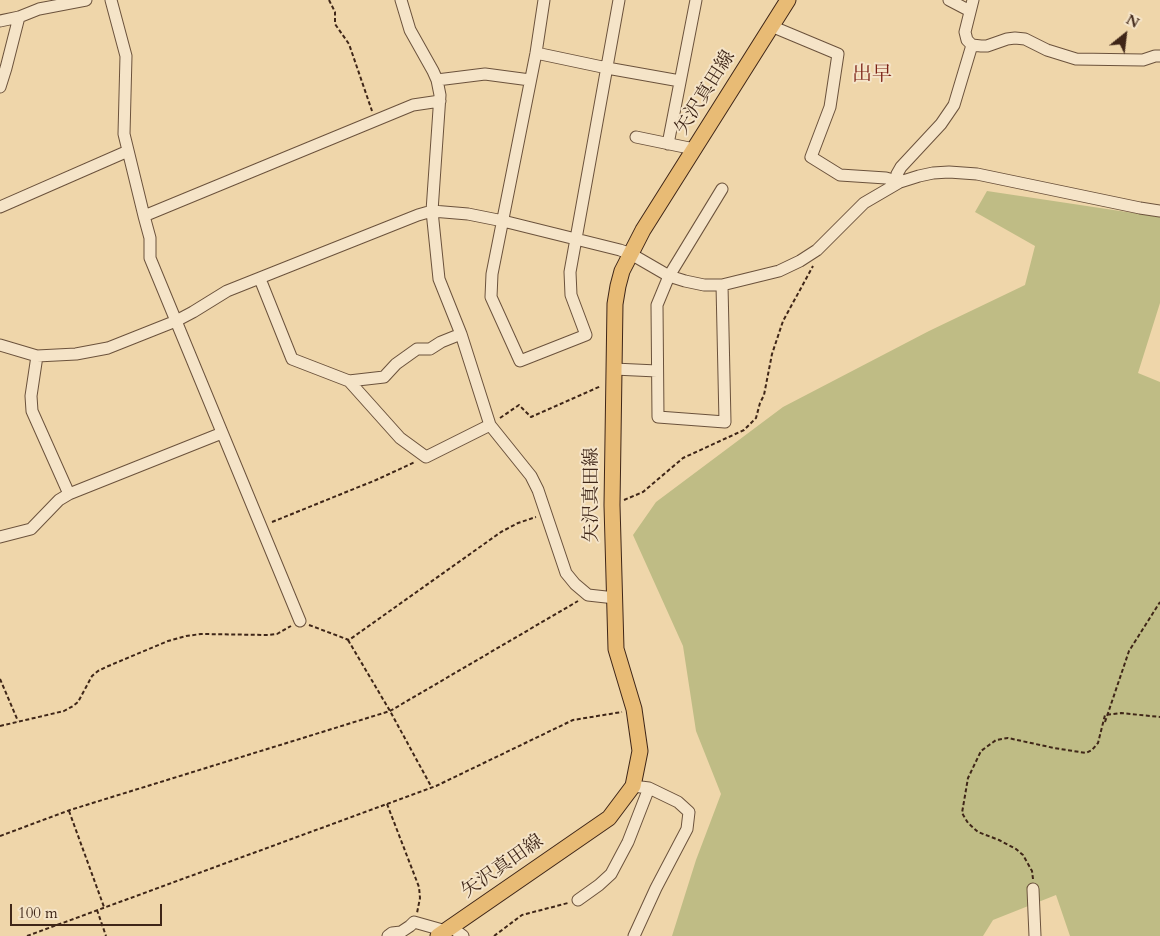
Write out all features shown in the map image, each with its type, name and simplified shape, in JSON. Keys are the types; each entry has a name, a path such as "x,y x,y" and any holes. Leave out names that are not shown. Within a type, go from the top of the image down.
{"main road":[{"name":"矢沢真田線","path":"450,933 609,818 633,786 640,751 634,710 616,649 612,505 615,304 618,286 622,271 643,230 788,0"}],"street":[{"path":"0,21 18,17 57,3 86,0"},
{"path":"111,0 126,56 124,134 150,238 150,258 300,621"},
{"path":"401,0 410,30 437,80 440,95 432,211 439,279 461,334 490,425 531,476 538,490 566,573 588,595 615,598"},
{"path":"544,0 536,53 492,274 491,297 520,362 586,335 571,295 570,272 619,0"},
{"path":"668,144 696,0"},
{"path":"949,0 972,5 965,32 967,40 972,45 987,46 1015,38 1025,39 1047,50 1076,59 1143,60 1160,56"},
{"path":"0,87 18,17"},
{"path":"771,26 838,54 830,107 811,157 840,175 886,178 900,182"},
{"path":"900,182 897,174 901,167 941,124 954,105 972,45"},
{"path":"536,53 680,81"},
{"path":"437,80 485,74 530,80"},
{"path":"144,216 413,105 440,101"},
{"path":"636,137 694,149"},
{"path":"0,207 128,150"},
{"path":"0,345 36,356 76,354 108,348 176,321 227,291 432,211 468,214 576,239 631,254 669,276 704,285 722,285 780,271 800,262 817,250 864,203 900,182 932,173 977,174 1160,211"},
{"path":"722,189 669,276 657,305 658,417 725,422 722,285"},
{"path":"260,279 292,360 349,381 384,377 396,364 417,349 430,349 461,334"},
{"path":"36,356 31,396 32,411 69,494"},
{"path":"614,375 657,371"},
{"path":"349,381 400,438 426,457 490,425"},
{"path":"0,537 31,529 59,500 69,494 222,433"},
{"path":"633,786 649,788 678,802 689,812 687,829 656,888 634,936"},
{"path":"578,900 611,874 628,842 649,788"},
{"path":"1033,889 1035,936"},
{"path":"388,936 392,933 401,932 414,922 450,933"}],"path":[{"path":"330,0 335,12 336,24 349,44 376,121"},
{"path":"490,425 519,405 531,417 614,375"},
{"path":"260,527 376,480 426,457"},
{"path":"348,640 500,532 545,513"},
{"path":"0,836 69,811 390,711 588,595"},
{"path":"1033,889 1032,871 1023,856 1008,844 978,832 968,823 962,813 968,778 981,751 996,740 1008,738 1086,753 1092,750 1098,743 1129,651 1160,602"},
{"path":"0,726 73,706 78,702 92,676 98,671 168,641 201,634 277,634 300,621 348,640 432,788"},
{"path":"0,679 18,721"},
{"path":"27,936 432,788 573,720 634,710"},
{"path":"1098,743 1105,716 1121,713 1160,717"},
{"path":"388,804 419,887 420,898 414,922"},
{"path":"69,811 104,908"},
{"path":"494,936 522,915 578,900"},
{"path":"97,910 106,936"}],"shaded area":[{"path":"987,191 1160,217 1160,303 1138,373 1160,382 1160,936 1070,936 1056,895 993,920 983,936 672,936 696,860 721,794 696,731 683,646 633,535 656,502 783,407 929,331 1025,285 1035,246 975,212"}],"district":[{"name":"出早","path":"872,75"}]}
